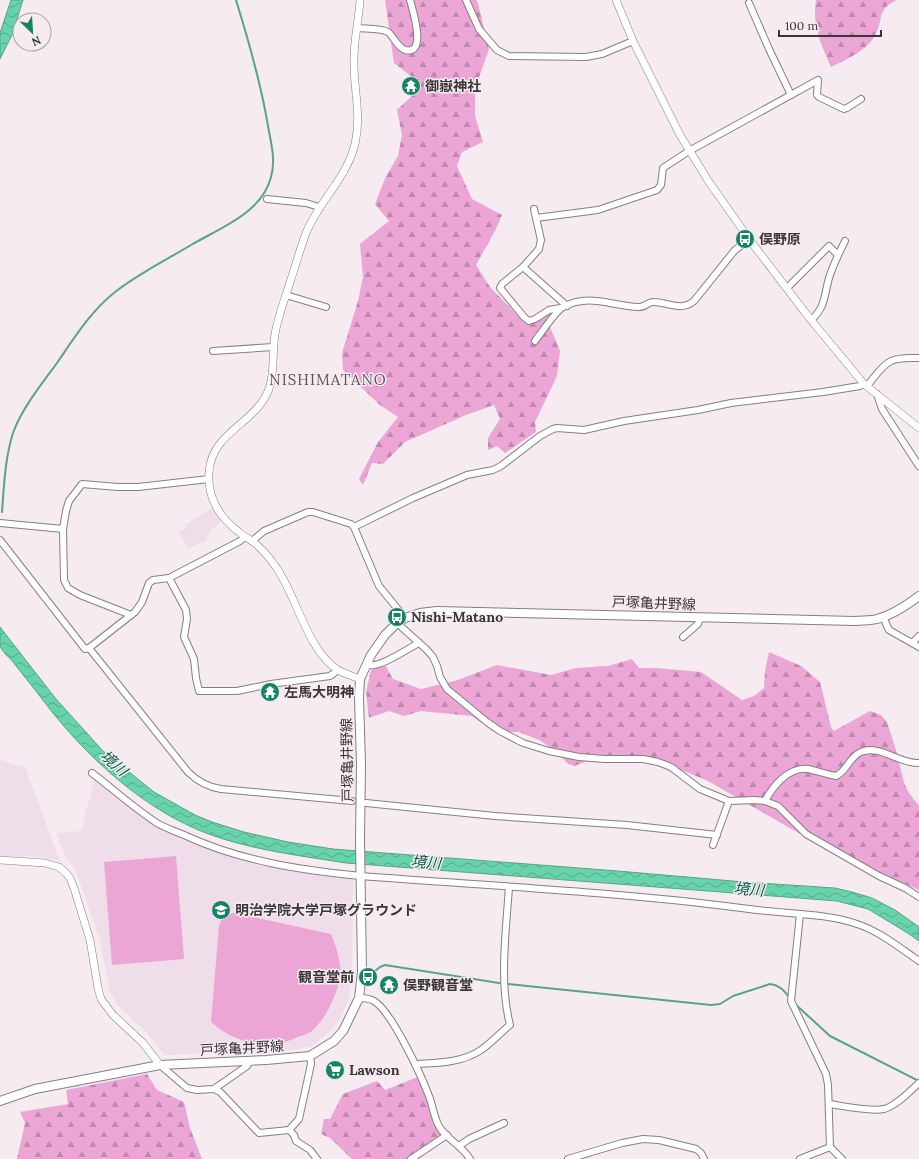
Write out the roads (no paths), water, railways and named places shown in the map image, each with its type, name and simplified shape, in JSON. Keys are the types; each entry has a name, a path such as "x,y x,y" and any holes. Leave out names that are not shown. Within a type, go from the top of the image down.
{"main road":[{"name":"戸塚亀井野線","path":"0,1101 35,1089 160,1065 250,1061 310,1056 334,1041 343,1031 359,998 362,972 360,679 366,665 385,635 405,618 420,613 437,611 854,621 876,620 905,607 919,596"}],"street":[{"path":"360,0 354,58 358,116 355,142 345,171 319,207 306,234 277,327 273,347 272,375 266,396 253,413 226,435 217,447 211,462 209,480 211,497 216,507 229,523 266,554 277,568 315,644 324,657 338,670 360,679"},
{"path":"357,28 387,32 402,48 409,50 413,48 416,45 418,37 410,0"},
{"path":"466,0 479,29 496,50 509,56 586,56 602,54 633,41"},
{"path":"616,0 633,41 680,135 709,182 811,320 866,385 919,428"},
{"path":"749,2 790,95"},
{"path":"536,218 598,210 657,190 661,185 663,168 689,151 818,80 817,94 819,97 844,109 861,99"},
{"path":"267,198 306,203 319,207"},
{"path":"534,210 541,240 539,249 524,267 502,284 500,288 529,321 549,310 564,307 572,303 594,300 640,308 651,302 688,306 694,301 735,250 750,239"},
{"path":"811,320 817,315 823,306 829,279 845,240"},
{"path":"787,288 830,246 838,255"},
{"path":"524,267 564,307"},
{"path":"286,295 326,307"},
{"path":"535,341 564,307"},
{"path":"213,351 273,347"},
{"path":"354,527 413,498 467,475 493,470 501,466 540,436 553,429 584,430 617,422 698,410 731,403 823,392 866,385 890,361 919,358"},
{"path":"877,394 882,409 919,466"},
{"path":"130,615 80,596 68,588 65,584 63,576 63,529 69,501 82,484 138,487 209,480"},
{"path":"252,541 264,531 308,512 313,512 351,524 354,527 379,586 405,618"},
{"path":"0,523 63,529"},
{"path":"89,648 130,615 142,602 149,583 153,580 169,578 240,541 245,536"},
{"path":"0,540 86,649 89,648 188,772 198,780 214,788 221,789 352,801"},
{"path":"169,578 186,610 184,637 194,659 196,678 200,691 237,692 271,684 330,676 338,670"},
{"path":"883,617 889,630 919,647"},
{"path":"683,637 698,624 700,618"},
{"path":"398,623 433,657 440,677 447,689 500,731 523,743 542,750 580,757 605,759 643,759 658,762 671,767 700,789 729,801 755,800 778,806 806,834 919,897"},
{"path":"912,644 919,636"},
{"path":"366,665 372,666 387,661 419,643"},
{"path":"764,802 772,789 786,775 795,770 808,770 836,776 842,772 854,756 859,752 866,750 876,751 904,761 919,763"},
{"path":"92,772 157,823 220,850 292,868 318,872 683,900 763,911 835,918 857,924 875,932 919,961"},
{"path":"713,845 729,801"},
{"path":"366,803 495,816 627,825 717,835"},
{"path":"0,860 45,863 59,866 65,872 70,878 74,888 89,934 94,953 98,988 101,999 113,1016 143,1043 160,1065 188,1088 197,1090 214,1089 220,1092 259,1133 289,1130 299,1119 310,1064 310,1056"},
{"path":"415,1064 461,1059 471,1055 484,1047 510,1025 505,1006 505,936 509,887"},
{"path":"800,914 791,1001 826,1074 828,1085 830,1146 842,1159"},
{"path":"359,998 368,998 382,1008 397,1030 415,1064 429,1096 439,1127 470,1159"},
{"path":"214,1089 247,1066 250,1061"},
{"path":"829,1104 869,1109 885,1109 918,1084"},
{"path":"459,1146 474,1136 504,1123"},
{"path":"289,1130 294,1134 296,1141 310,1150 317,1159"},
{"path":"411,1159 447,1135"},
{"path":"568,1159 622,1143 643,1139 659,1140 696,1149 701,1153 704,1159"},
{"path":"800,1159 830,1146"}],"water":[{"path":"11,0 23,0 19,12 12,12 12,35 0,59 0,33"},
{"name":"境川","path":"0,627 56,699 103,751 154,792 195,815 212,822 244,832 288,842 333,849 835,888 872,898 895,910 919,927 919,941 868,909 837,901 346,863 289,854 232,842 214,836 173,818 151,804 109,772 90,754 55,715 2,649 0,645"}],"waterway":[{"path":"2,512 8,452 13,433 21,415 32,397 91,316 106,299 133,279 227,226 249,210 266,190 271,177 273,164 272,145 258,78 236,0"},
{"path":"370,975 385,965 499,983 711,1005 720,1004 733,996 770,984 779,987 790,998"},
{"path":"794,1003 830,1036 919,1081"}],"place":[{"name":"御嶽神社","path":"411,86"},
{"name":"俣野原","path":"745,239"},
{"name":"Nishi-Matano","path":"397,617"},
{"name":"左馬大明神","path":"270,692"},
{"name":"明治学院大学戸塚グラウンド","path":"221,910"},
{"name":"観音堂前","path":"368,977"},
{"name":"俣野観音堂","path":"389,985"},
{"name":"Lawson","path":"335,1070"}],"district":[{"name":"NISHIMATANO","path":"328,379"}]}
